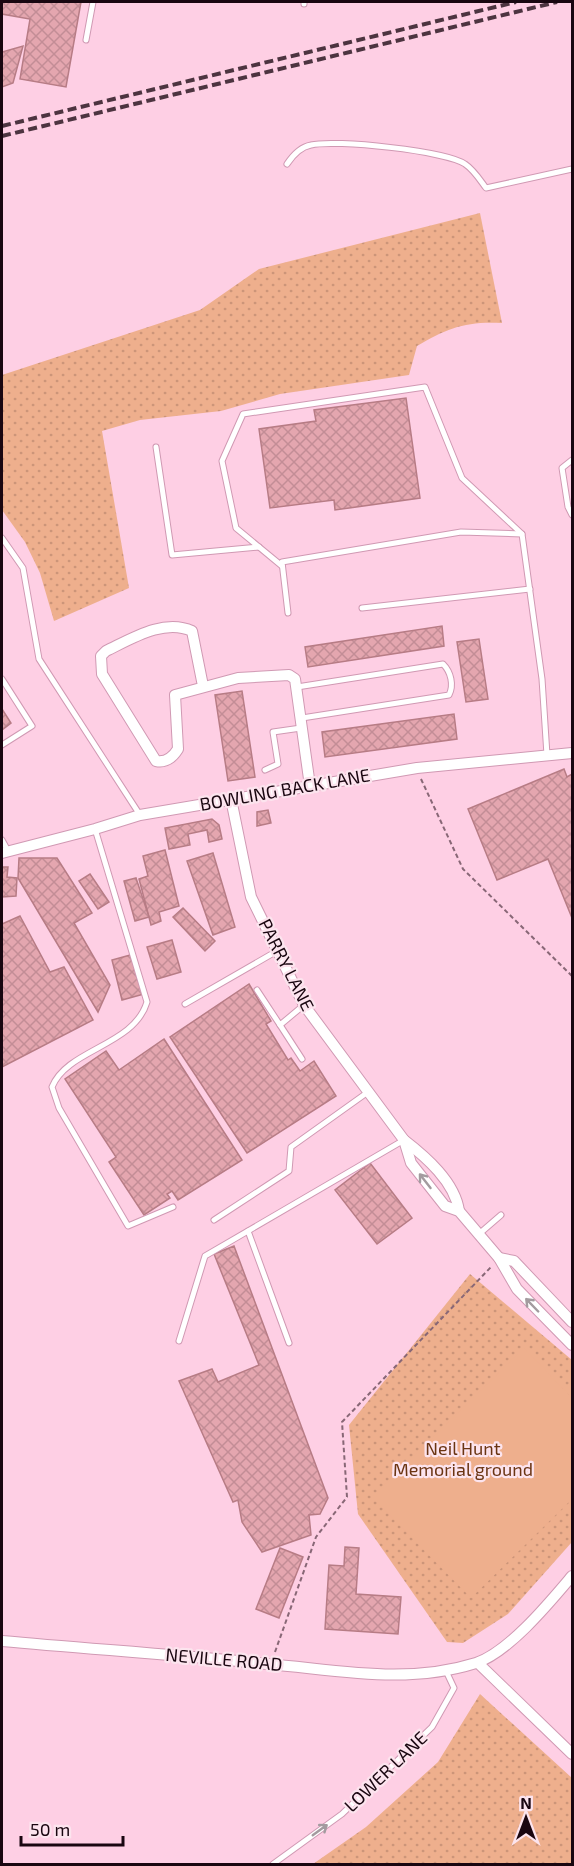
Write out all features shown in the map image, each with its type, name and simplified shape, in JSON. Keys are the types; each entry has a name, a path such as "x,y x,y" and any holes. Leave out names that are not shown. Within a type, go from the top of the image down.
{"street":[{"path":"203,686 192,631 186,628 177,626 149,631 106,651 101,656 102,674 156,761 167,760 178,749 175,695 238,678 289,675 295,679 310,786"},
{"name":"BOWLING BACK LANE","path":"5,853 95,830 140,815 417,768 573,753"},
{"name":"PARRY LANE","path":"231,799 251,897 304,1005 404,1140 411,1162 445,1206 459,1211 499,1258 517,1289 573,1345"},
{"name":"PARRY LANE","path":"499,1258 514,1261 573,1322"},
{"path":"446,1670 478,1663 507,1643 539,1615 572,1577"},
{"name":"NEVILLE ROAD","path":"2,1641 271,1664 374,1676 446,1670"},
{"path":"478,1663 573,1754"}],"lane":[{"path":"86,40 93,2"},
{"path":"287,164 294,154 310,145 349,143 449,157 465,163 486,188 573,169"},
{"path":"282,566 236,528 222,461 243,414 425,387 462,478 522,534 542,679 547,756"},
{"path":"156,447 172,555 259,547"},
{"path":"573,460 562,468 568,507 573,516"},
{"path":"288,614 282,562 461,532 522,534"},
{"path":"2,538 23,568 39,658 140,815"},
{"path":"362,608 530,589"},
{"path":"265,770 278,764 273,732 302,723 450,695 452,690 450,673 443,664 296,687"},
{"path":"2,679 32,726 2,745"},
{"path":"95,830 127,939 134,952 147,1002 143,1016 130,1028 61,1072 52,1087 59,1108 128,1227 173,1207"},
{"path":"2,840 5,853"},
{"path":"185,1004 278,951"},
{"path":"257,990 302,1059"},
{"path":"280,1025 304,1005"},
{"path":"214,1220 290,1171 291,1147 368,1092"},
{"path":"178,1341 205,1256 404,1140"},
{"path":"479,1234 501,1215"},
{"path":"248,1231 289,1343"},
{"name":"LOWER LANE","path":"273,1864 342,1814 432,1727 454,1688 446,1670"}],"path":[{"path":"417,768 463,869 573,976"},
{"path":"271,1664 316,1537 347,1497 342,1422 499,1258"}],"green space":[{"path":"480,213 502,323 478,323 457,327 417,346 409,375 280,394 221,411 140,420 102,431 129,588 54,621 40,573 25,542 2,510 2,375 200,310 259,269"},
{"name":"Neil Hunt Memorial ground","path":"470,1274 572,1360 572,1542 508,1614 463,1643 447,1642 358,1514 349,1425"},
{"path":"524,1348 572,1398 572,1499 471,1598 372,1497"},
{"path":"480,1694 572,1778 572,1864 313,1864 366,1827 438,1762"}],"building":[{"path":"2,2 81,2 66,87 20,79 30,19 2,14"},
{"path":"23,46 13,83 2,87 2,52"},
{"path":"406,398 420,498 335,510 334,500 270,508 259,429 316,421 314,410"},
{"path":"442,626 444,646 308,667 305,647"},
{"path":"479,639 488,699 466,702 457,642"},
{"path":"242,691 255,777 228,781 215,695"},
{"path":"2,709 11,723 2,730"},
{"path":"454,714 457,739 325,757 322,732"},
{"path":"564,769 567,777 572,774 572,918 548,859 497,880 468,809"},
{"path":"268,810 271,823 257,826 257,812"},
{"path":"212,819 219,825 222,839 209,842 207,830 188,834 190,845 169,849 165,828"},
{"path":"165,850 179,906 159,912 161,921 151,925 139,879 148,876 143,856"},
{"path":"213,853 235,927 213,935 187,861"},
{"path":"19,858 57,858 92,913 74,923 110,985 98,1012 18,878"},
{"path":"2,867 8,867 7,877 17,878 16,896 2,897"},
{"path":"90,874 109,902 98,909 79,881"},
{"path":"136,878 149,917 135,921 124,881"},
{"path":"183,908 215,941 205,951 173,917"},
{"path":"20,916 50,972 64,967 93,1020 2,1067 2,924"},
{"path":"172,940 181,972 157,979 147,947"},
{"path":"134,954 144,994 122,1000 112,960"},
{"path":"249,984 271,1021 266,1024 288,1060 291,1058 300,1071 314,1061 336,1096 247,1153 170,1037"},
{"path":"164,1039 242,1160 178,1200 172,1191 167,1194 170,1198 144,1215 109,1162 116,1157 65,1079 106,1051 119,1070"},
{"path":"370,1163 412,1218 377,1244 335,1190"},
{"path":"234,1246 328,1498 320,1514 309,1515 311,1535 262,1552 242,1522 238,1500 233,1502 179,1381 212,1369 218,1382 259,1365 214,1254"},
{"path":"345,1547 359,1548 356,1594 401,1597 398,1634 325,1629 329,1565 344,1566"},
{"path":"280,1548 303,1557 279,1618 256,1609"}],"railway":[{"path":"2,126 516,2"},
{"path":"2,136 557,2"}]}
